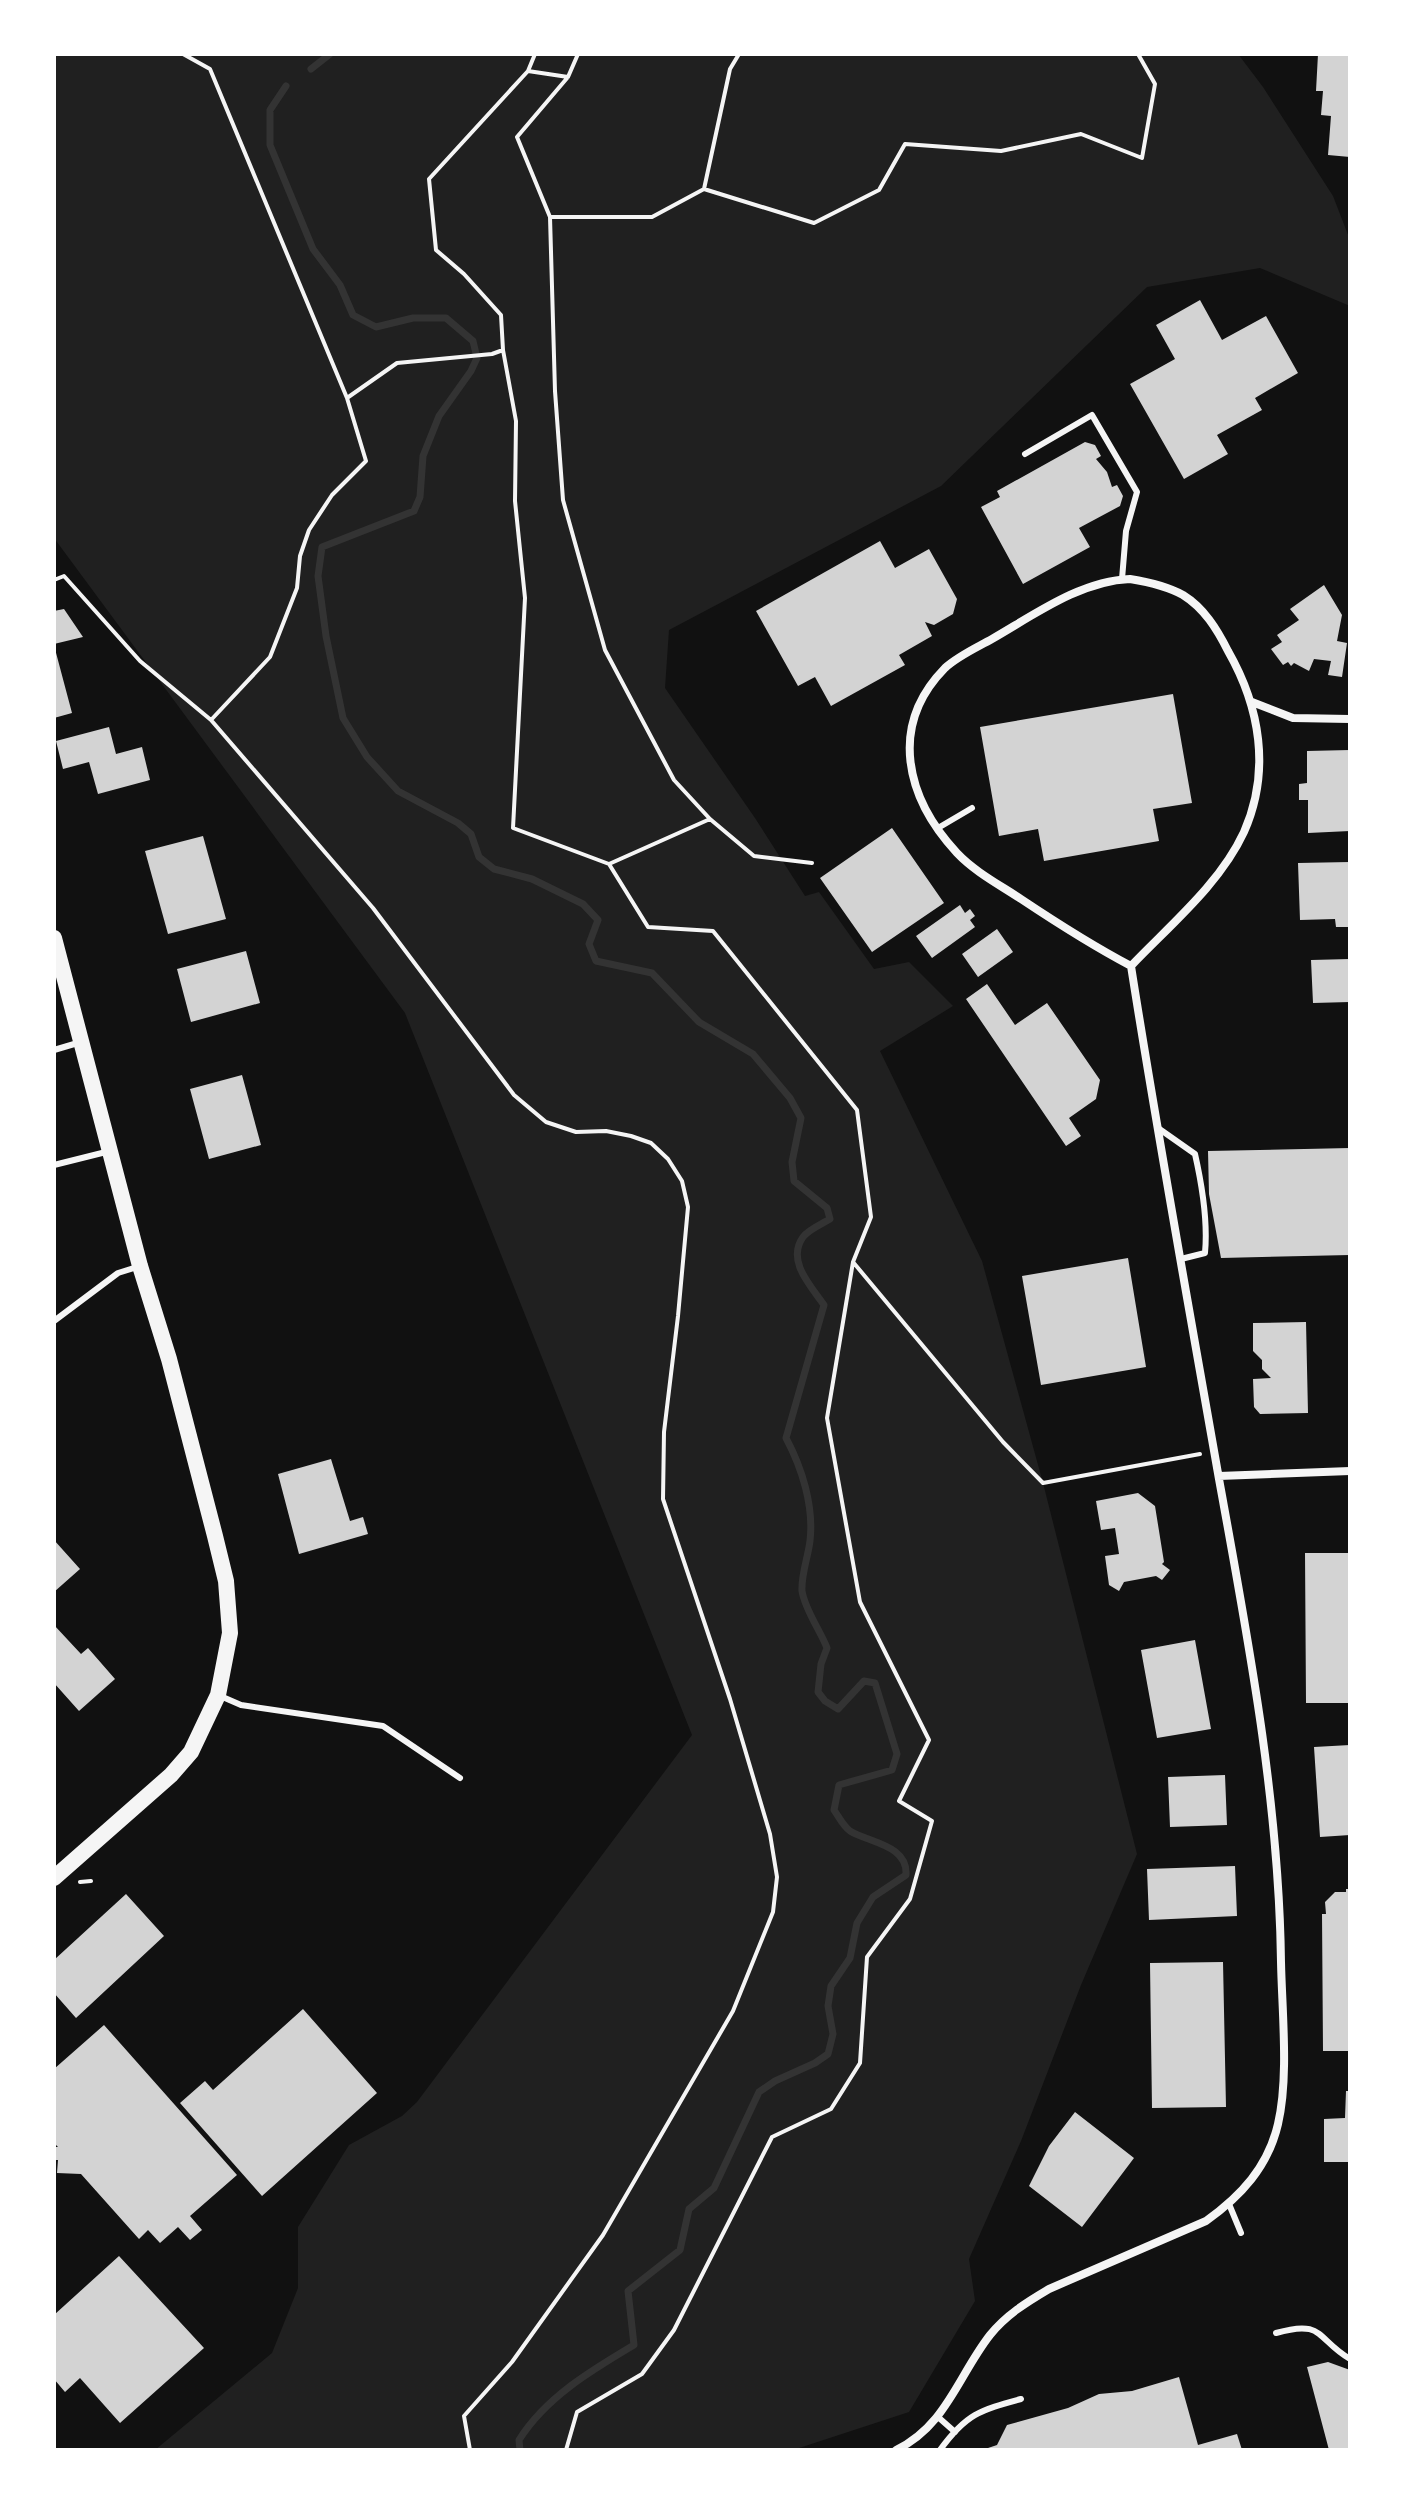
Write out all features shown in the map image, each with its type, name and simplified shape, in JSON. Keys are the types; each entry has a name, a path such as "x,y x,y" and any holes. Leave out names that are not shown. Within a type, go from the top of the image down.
{"main road":[{"path":"54,938 226,1581 230,1633 218,1695 191,1752 171,1775 54,1878"}],"street":[{"path":"1122,579 1164,587 1201,609 1222,639 1252,702 1260,764 1256,796 1245,830 1229,860 1131,966 982,874 957,853 928,815 914,784 909,757 910,729 918,704 948,666 1054,603 1092,586 1122,579"},
{"path":"1252,702 1293,718 1350,719"},
{"path":"896,2450 922,2434 938,2417 990,2336 1025,2304 1049,2289 1206,2221 1229,2204 1252,2180 1270,2151 1283,2095 1279,1873 1267,1769 1131,966"},
{"path":"1219,1476 1350,1471"}],"lane":[{"path":"1025,454 1092,415 1137,492 1126,531 1122,579"},
{"path":"938,828 972,808"},
{"path":"54,1050 81,1042"},
{"path":"1158,1128 1195,1154 1199,1173 1205,1253 1181,1259"},
{"path":"54,1165 110,1151"},
{"path":"54,1321 118,1273 140,1266"},
{"path":"218,1695 241,1705 383,1726 460,1778"},
{"path":"1229,2204 1241,2233"},
{"path":"1276,2333 1297,2327 1318,2331 1338,2352 1350,2359"},
{"path":"940,2450 966,2419 987,2408 1021,2399"},
{"path":"938,2417 955,2432"}],"path":[{"path":"183,54 210,69 347,398 366,461 332,495 309,530 300,556 297,588 270,657 211,720"},
{"path":"535,54 528,71 429,179 436,250 464,274 501,315 503,350 516,421 515,501 525,598 513,828 609,864 648,927 713,931 857,1110 871,1217 853,1262 827,1418 860,1602 929,1740 899,1801 932,1821 910,1899 867,1957 860,2063 831,2109 772,2137 674,2330 642,2374 577,2412 566,2450"},
{"path":"578,54 568,77 517,137 550,217 555,391 563,500 605,650 674,780 710,819 754,856 812,863"},
{"path":"704,189 730,69 739,54"},
{"path":"550,217 652,217 704,189 814,223 879,190 905,144 1001,151 1081,134 1142,158 1155,84 1138,54"},
{"path":"528,71 568,77"},
{"path":"347,398 397,363 466,354 492,354 503,350"},
{"path":"54,580 64,576 140,661 211,720 373,908 514,1095 546,1122 576,1132 606,1131 651,1143 668,1159 682,1181 688,1207 664,1432 663,1499 730,1699 770,1834 777,1877 773,1912 733,2011 603,2235 512,2362 464,2416 470,2450"},
{"path":"609,864 710,819"},
{"path":"853,1262 1003,1442 1043,1483 1215,1451"}],"shaded area":[{"path":"54,54 1238,54 1263,87 1333,196 1350,240 1350,306 1260,268 1147,287 941,486 669,630 665,688 805,896 819,892 874,969 909,962 953,1006 880,1051 982,1261 1043,1483 1137,1854 1081,1985 1021,2141 969,2259 975,2301 909,2412 793,2450 155,2450 272,2353 298,2288 298,2227 349,2145 402,2116 417,2102 692,1735 405,1013 54,538"}],"building":[{"path":"1318,54 1350,54 1350,157 1328,155 1331,116 1321,115 1323,91 1316,91"},
{"path":"1200,300 1222,340 1266,316 1298,373 1255,398 1262,410 1217,435 1228,454 1184,479 1130,384 1175,359 1156,325"},
{"path":"1085,442 1095,445 1101,456 1096,459 1107,472 1112,487 1117,485 1123,496 1120,506 1079,528 1090,547 1023,584 981,507 1000,497 997,491"},
{"path":"880,541 895,568 929,549 957,599 953,614 934,625 925,622 932,636 899,655 905,665 831,706 815,677 798,686 756,611"},
{"path":"1324,585 1342,615 1337,641 1347,643 1342,677 1328,675 1331,661 1314,659 1309,671 1294,663 1291,666 1288,662 1283,665 1271,649 1282,642 1277,635 1299,620 1290,609"},
{"path":"64,609 83,637 54,644 54,611"},
{"path":"54,650 72,713 54,718"},
{"path":"1173,694 1192,803 1153,809 1159,841 1044,861 1038,829 999,836 980,727"},
{"path":"109,727 116,754 142,747 150,780 98,794 89,762 63,769 56,741"},
{"path":"1350,750 1350,831 1308,833 1308,800 1299,800 1299,784 1307,783 1307,751"},
{"path":"892,828 944,903 872,952 820,878"},
{"path":"203,836 226,919 168,934 145,851"},
{"path":"1350,862 1350,927 1336,927 1335,919 1300,920 1298,863"},
{"path":"960,905 965,913 970,909 975,916 970,920 975,927 932,958 916,936"},
{"path":"997,929 1013,952 978,977 962,954"},
{"path":"246,951 260,1003 191,1022 177,969"},
{"path":"1350,959 1350,1002 1313,1003 1311,960"},
{"path":"987,984 1015,1025 1047,1003 1100,1080 1096,1099 1069,1118 1081,1136 1066,1146 966,999"},
{"path":"242,1075 261,1145 209,1159 190,1089"},
{"path":"1350,1148 1350,1255 1221,1258 1209,1194 1208,1151"},
{"path":"1128,1258 1146,1367 1041,1385 1022,1276"},
{"path":"1306,1322 1308,1413 1260,1414 1254,1407 1253,1379 1271,1378 1262,1369 1262,1360 1253,1351 1253,1323"},
{"path":"331,1459 350,1521 363,1517 368,1534 299,1554 278,1474"},
{"path":"1138,1493 1155,1506 1162,1564 1170,1570 1162,1580 1156,1576 1124,1582 1119,1591 1109,1585 1105,1556 1119,1554 1115,1528 1101,1530 1096,1501"},
{"path":"54,1540 80,1569 54,1592"},
{"path":"1305,1553 1350,1553 1350,1703 1306,1703"},
{"path":"54,1625 81,1654 88,1648 115,1679 79,1711 54,1683"},
{"path":"1195,1640 1211,1729 1157,1738 1141,1650"},
{"path":"1350,1745 1350,1835 1320,1837 1314,1747"},
{"path":"1225,1775 1227,1825 1170,1827 1168,1777"},
{"path":"1235,1866 1237,1916 1149,1920 1147,1869"},
{"path":"1350,1889 1350,2051 1323,2051 1322,1914 1326,1914 1325,1902 1335,1892 1346,1892"},
{"path":"126,1894 164,1936 76,2018 54,1993 54,1960"},
{"path":"1223,1962 1226,2107 1152,2108 1150,1963"},
{"path":"303,2009 377,2093 262,2196 180,2103 205,2081 213,2090"},
{"path":"104,2025 237,2175 190,2216 202,2230 190,2240 178,2227 160,2243 148,2230 139,2239 81,2174 57,2173 58,2160 54,2160 54,2147 58,2147 54,2143 54,2069"},
{"path":"1346,2091 1350,2091 1350,2162 1324,2162 1324,2119 1345,2118"},
{"path":"1075,2112 1134,2158 1082,2227 1029,2186 1049,2146"},
{"path":"119,2256 204,2348 120,2423 80,2378 65,2392 54,2379 54,2315"},
{"path":"1328,2362 1350,2370 1350,2450 1329,2450 1307,2367"},
{"path":"1179,2377 1198,2445 1237,2434 1242,2450 982,2450 997,2445 1007,2425 1068,2408 1099,2394 1132,2391"}],"waterway":[{"path":"311,69 330,54"},
{"path":"286,86 270,110 270,145 313,249 340,285 353,315 376,327 413,318 446,318 473,341 477,358 439,416 423,456 420,497 414,511 322,547 318,576 326,636 343,718 367,757 398,791 458,823 471,834 479,857 494,869 532,879 583,904 598,920 589,944 596,961 652,973 699,1022 753,1054 790,1098 801,1118 792,1162 794,1181 827,1208 830,1219 803,1237 797,1255 802,1273 824,1305 786,1438 802,1475 810,1514 810,1541 802,1591 827,1648 821,1664 818,1692 838,1709 864,1681 875,1683 897,1754 892,1770 839,1785 834,1810 843,1824 850,1831 894,1851 901,1857 906,1875 873,1897 857,1923 850,1958 831,1986 828,2006 833,2034 828,2054 759,2092 714,2188 689,2209 680,2250 628,2291 634,2345 556,2398 519,2440 520,2450"}]}
